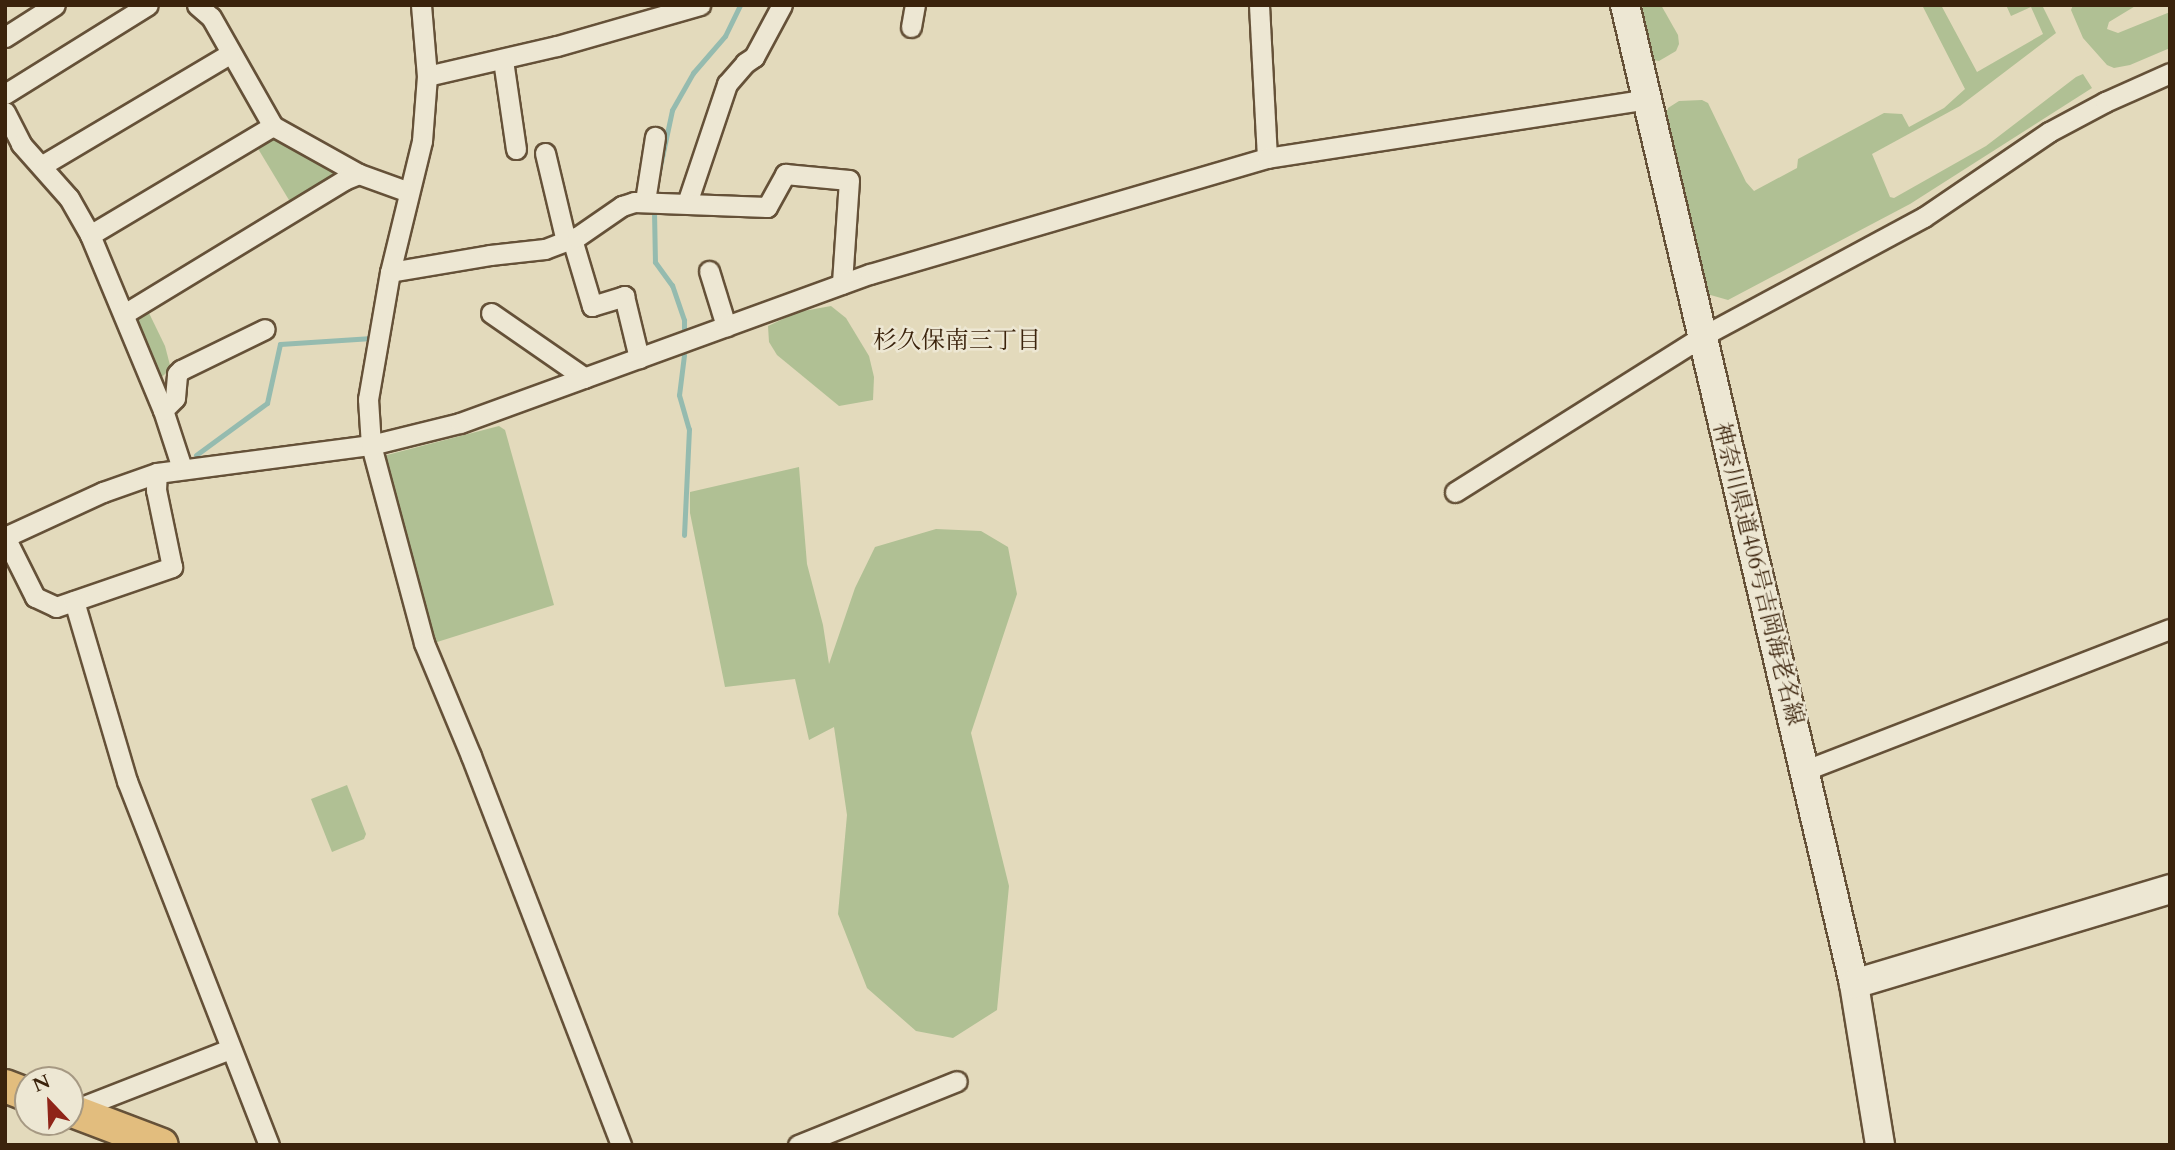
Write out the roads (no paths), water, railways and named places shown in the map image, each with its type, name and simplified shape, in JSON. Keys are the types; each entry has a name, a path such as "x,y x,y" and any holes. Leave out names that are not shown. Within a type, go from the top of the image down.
{"main road":[{"name":"神奈川県道406号吉岡海老名線","path":"1625,5 1854,984 1880,1145"},
{"path":"1854,984 2170,889"},
{"path":"84,1116 162,1145"}],"street":[{"path":"5,37 55,5"},
{"path":"5,94 148,5"},
{"path":"197,5 211,18 273,126 359,174 409,192"},
{"path":"421,5 427,76 422,141 390,272 368,399 371,445 424,643 471,756 621,1145"},
{"path":"427,76 503,60 700,5"},
{"path":"687,203 727,84 754,57 782,5"},
{"path":"911,27 915,5"},
{"path":"1259,5 1267,158"},
{"path":"41,166 230,54"},
{"path":"503,60 516,149"},
{"path":"1455,492 1701,337 1924,218 2049,132 2105,102 2170,73"},
{"path":"157,473 156,490 172,567 56,607 35,597 5,537 103,492 157,473 371,445 460,423 842,284 1267,158 1646,99"},
{"path":"5,112 21,144 69,198 90,235 163,410 182,468"},
{"path":"90,235 273,126"},
{"path":"645,201 655,137"},
{"path":"545,153 569,240 592,306 624,296 639,358"},
{"path":"124,314 344,180 359,174"},
{"path":"390,272 545,249 569,240 622,206 645,201 766,207 785,174 849,180 842,284"},
{"path":"709,271 726,327"},
{"path":"491,313 585,378"},
{"path":"163,410 175,398 177,374 181,370 265,329"},
{"path":"74,601 127,781 269,1145"},
{"path":"1806,770 2170,629"},
{"path":"84,1106 230,1049"},
{"path":"798,1145 957,1081"}],"waterway":[{"path":"658,176 672,110 693,73 725,36 740,5"},
{"path":"654,211 655,262 672,285 684,320 684,330"},
{"path":"196,455 267,403 280,344 372,338"},
{"path":"684,355 679,395 689,429 684,535"}],"district":[{"name":"杉久保南三丁目","path":"957,341"}]}
